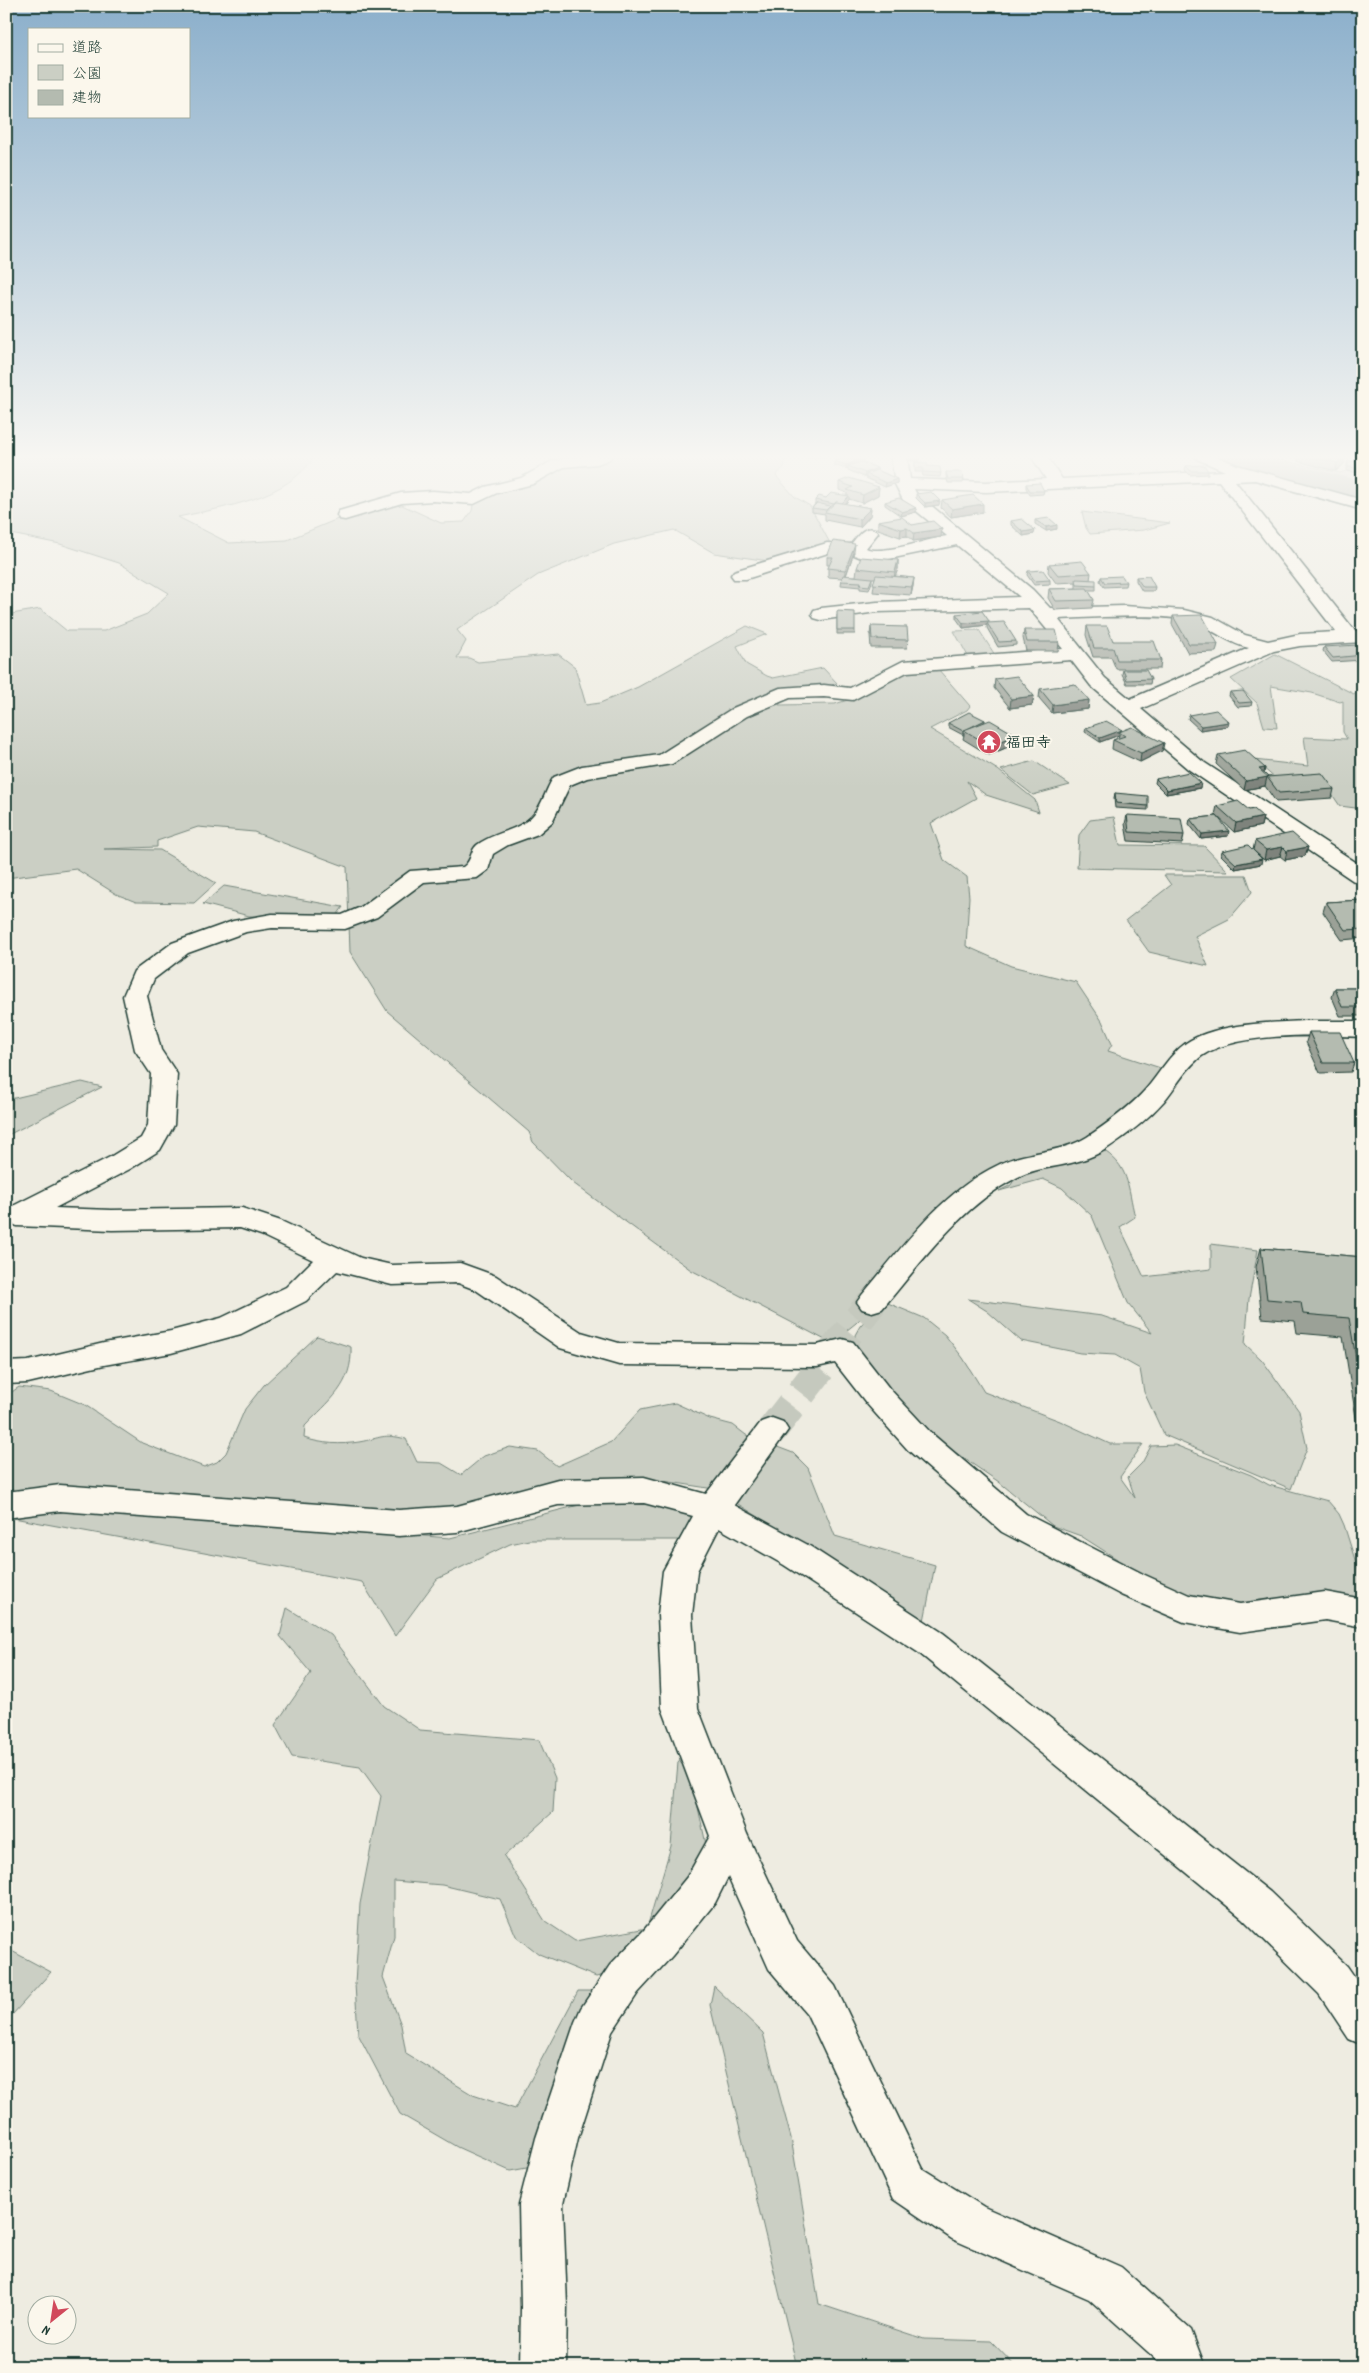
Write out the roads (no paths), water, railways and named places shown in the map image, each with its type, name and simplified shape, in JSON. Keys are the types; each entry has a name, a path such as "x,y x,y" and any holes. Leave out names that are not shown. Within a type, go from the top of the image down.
{"street":[{"path":"740,575 767,567"},
{"path":"992,567 1040,608 1098,682 1195,765 1363,876"},
{"path":"1299,567 1356,636"},
{"path":"821,614 877,607 1040,608 1148,613 1201,619 1216,625 1238,639 1268,648"},
{"path":"1128,707 1268,648 1300,640 1356,636"},
{"path":"12,1219 120,1163 151,1144 161,1125 164,1074 148,1050 135,996 143,976 180,948 241,926 272,920 345,922 369,912 418,876 469,873 480,865 483,851 500,840 530,829 544,817 561,781 582,772 665,760 740,712 787,692 854,694 903,667 1076,654"},
{"path":"872,1302 955,1206 1008,1171 1081,1152 1128,1119 1146,1103 1178,1065 1201,1045 1241,1035 1330,1027 1363,1029"},
{"path":"12,1219 242,1218 272,1228 333,1258 356,1267 392,1275 460,1273 486,1283 571,1340 619,1354 817,1356 842,1350 878,1396 919,1441 1007,1518 1133,1585 1184,1608 1240,1618 1326,1606 1363,1613"},
{"path":"6,1373 28,1372 104,1354 170,1342 230,1326 296,1294 333,1258"},
{"path":"772,1430 713,1509 680,1571 675,1615 680,1708 729,1837 783,1955 820,2000 908,2184 968,2223 1105,2283 1175,2346 1182,2367"},
{"path":"6,1505 60,1498 399,1523 457,1519 558,1492 644,1490 713,1509 796,1555 931,1643 1256,1905 1332,1980 1363,2025"},
{"path":"543,2367 544,2306 541,2204 557,2138 595,2022 624,1979 658,1943 701,1890 729,1837"}],"tunnel":[{"path":"772,1430 872,1302"}],"place":[{"name":"福田寺","path":"989,742"}]}
